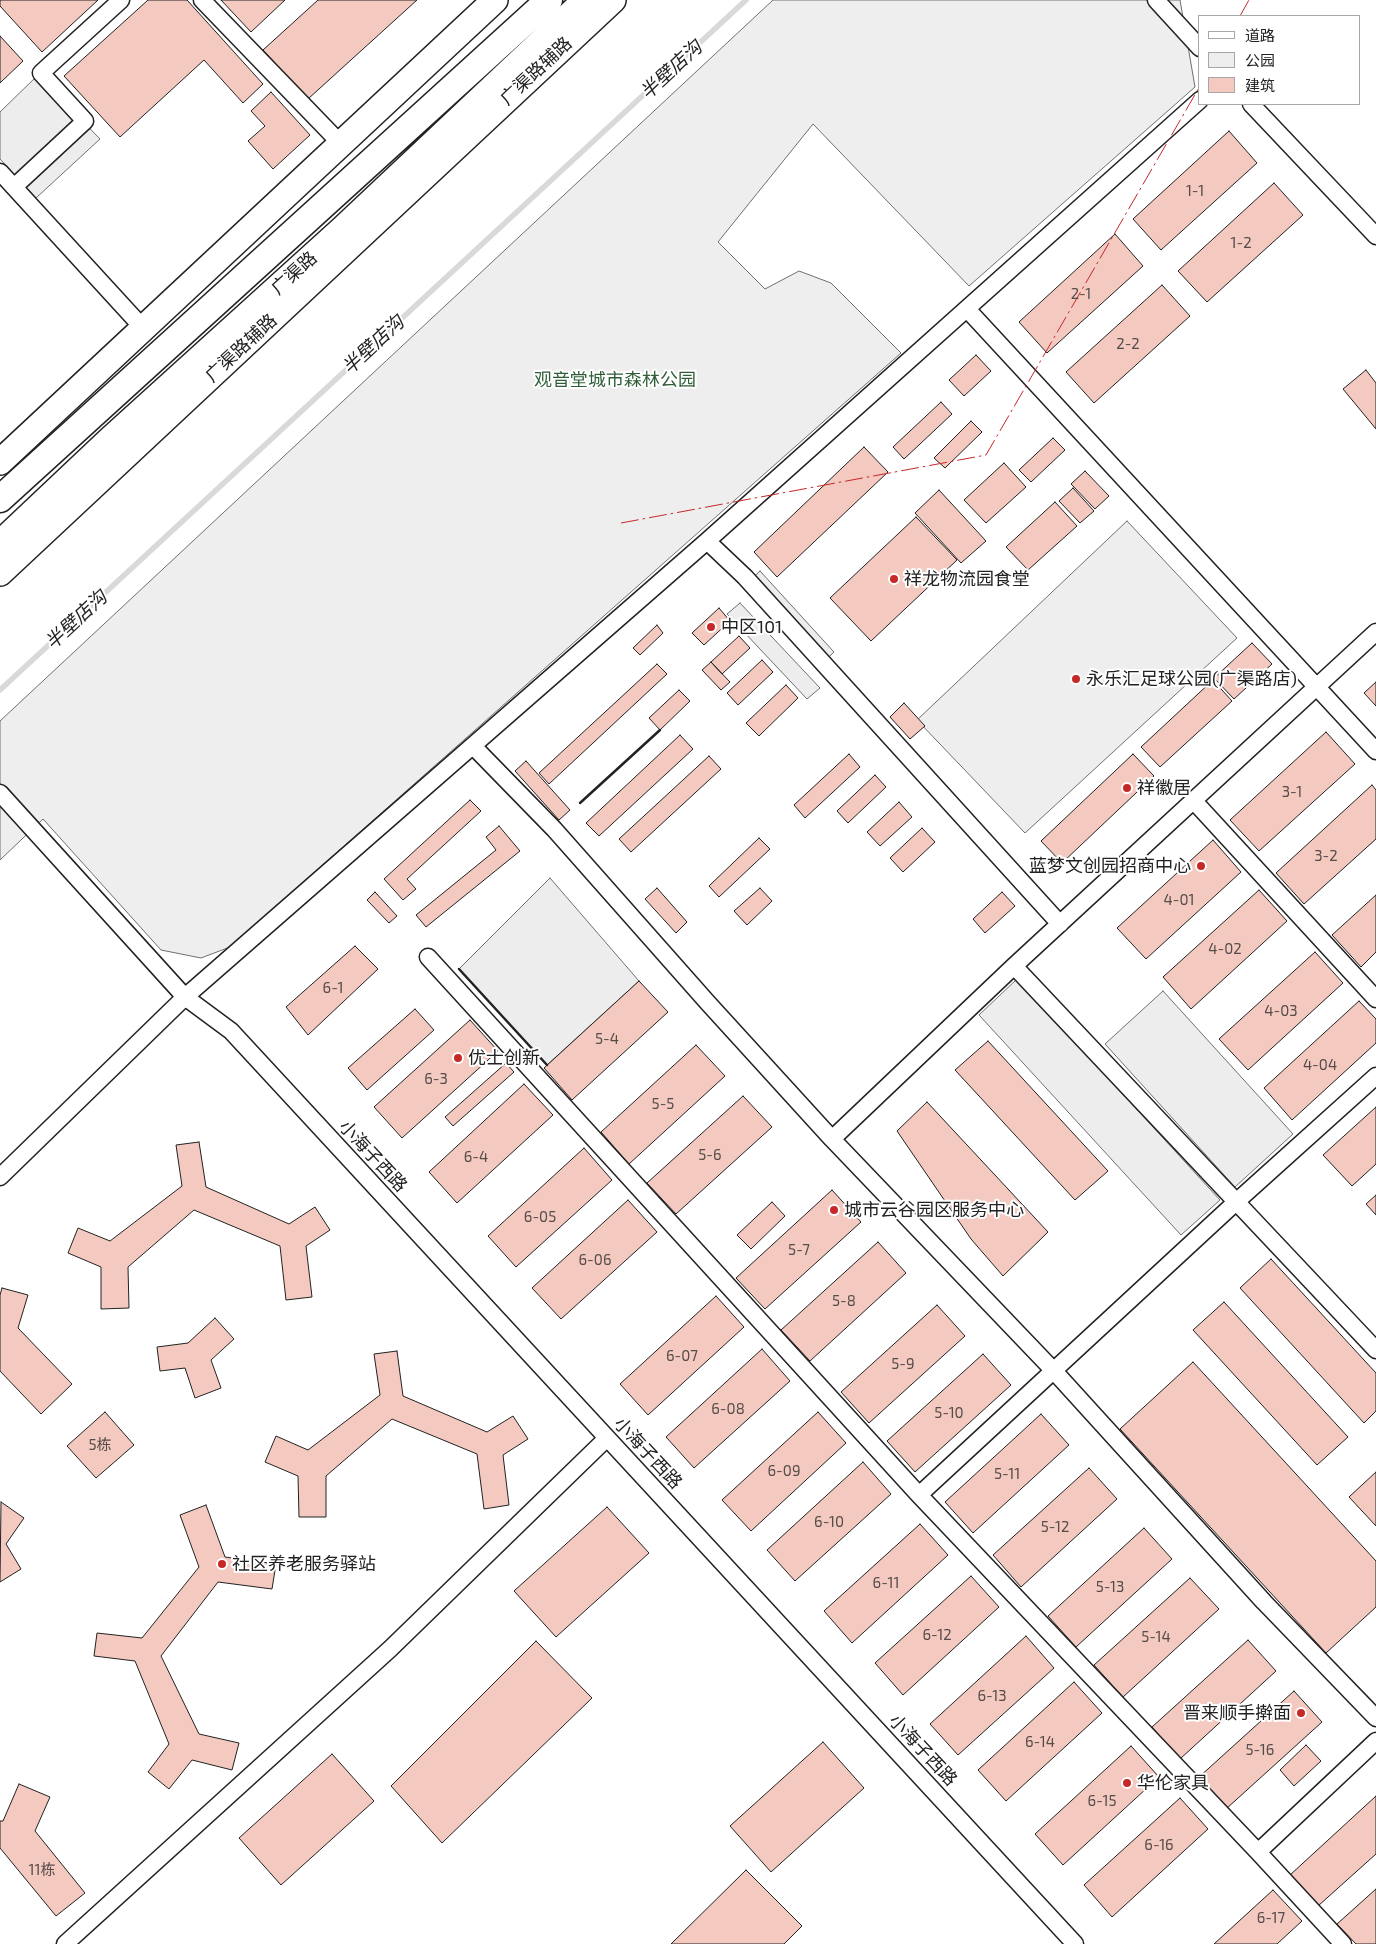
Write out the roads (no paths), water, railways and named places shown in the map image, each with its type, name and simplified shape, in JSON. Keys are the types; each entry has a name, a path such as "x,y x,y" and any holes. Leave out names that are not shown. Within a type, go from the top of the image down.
{"highway":[{"name":"广渠路","path":"0,499 549,0"},
{"name":"广渠路","path":"0,544 110,440 343,229 586,0"}],"main road":[{"path":"0,462 495,0"},
{"name":"广渠路辅路","path":"0,573 613,0"}],"street":[{"path":"14,187 85,121 41,73 121,0"},
{"path":"202,0 341,144"},
{"path":"1156,0 1198,46"},
{"path":"0,1178 185,997 707,541 1198,102"},
{"path":"1252,105 1376,236"},
{"path":"0,172 143,328"},
{"path":"967,309 1376,750"},
{"path":"707,541 746,577 1060,924"},
{"path":"832,1139 1014,966 1376,632"},
{"path":"473,746 554,830 832,1139 1054,1371 1264,1602 1376,1718"},
{"name":"小海子西路","path":"0,793 185,997 231,1031 1075,1944"},
{"path":"1193,800 1376,999"},
{"path":"428,958 919,1494 1343,1944"},
{"path":"1014,966 1376,1350"},
{"path":"919,1494 1236,1202 1376,1076"},
{"path":"65,1944 390,1649 607,1438"},
{"path":"1258,1852 1376,1741"}],"waterway":[{"name":"半壁店沟","path":"0,690 746,0"}],"place":[{"name":"祥龙物流园食堂","path":"894,579"},
{"name":"中区101","path":"711,627"},
{"name":"永乐汇足球公园(广渠路店)","path":"1076,679"},
{"name":"祥徽居","path":"1127,788"},
{"name":"蓝梦文创园招商中心","path":"1201,866"},
{"name":"优士创新","path":"458,1058"},
{"name":"城市云谷园区服务中心","path":"834,1210"},
{"name":"社区养老服务驿站","path":"222,1564"},
{"name":"晋来顺手擀面","path":"1301,1713"},
{"name":"华伦家具","path":"1127,1783"}],"park label":[{"name":"观音堂城市森林公园","path":"615,380"}]}
